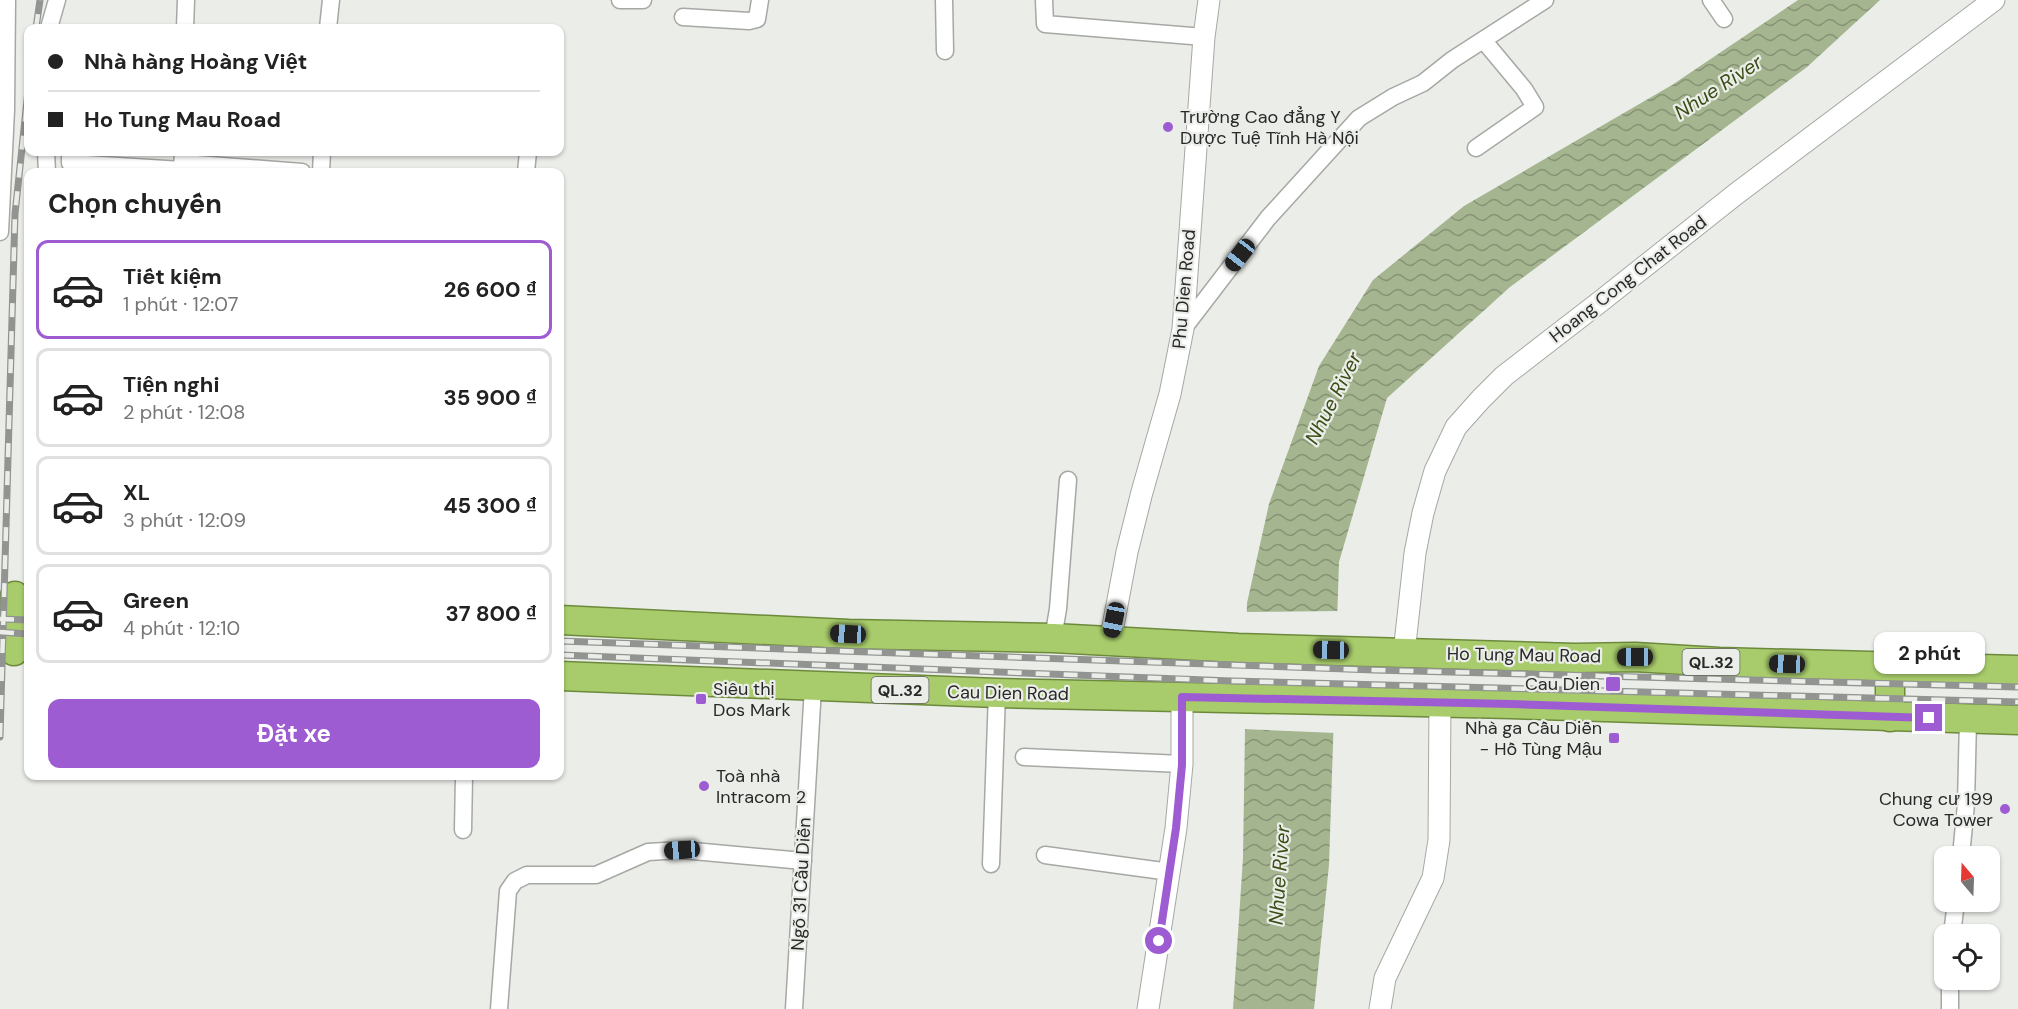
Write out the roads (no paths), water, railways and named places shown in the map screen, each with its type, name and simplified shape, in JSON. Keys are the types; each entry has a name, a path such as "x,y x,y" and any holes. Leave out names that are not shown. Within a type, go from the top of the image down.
{"highway":[{"path":"14,651 15,596"},
{"name":"QL.32","path":"564,620 848,634 1053,638 1110,642"},
{"name":"Ho Tung Mau Road","path":"1110,642 1238,648 1575,658 1635,657 1890,668 2018,670"},
{"path":"1890,668 1890,717"},
{"name":"Cau Dien Road","path":"564,676 998,693 1440,702"},
{"name":"QL.32","path":"1440,702 2018,720"}],"street":[{"path":"0,232 6,110 7,0"},
{"path":"49,24 57,0"},
{"path":"185,24 186,0"},
{"path":"328,24 330,0"},
{"path":"620,0 644,0"},
{"path":"683,17 749,21 757,19 760,0"},
{"path":"944,0 945,51"},
{"path":"1044,0 1045,24 1204,37"},
{"name":"Phu Dien Road","path":"1110,642 1127,552 1170,393 1183,328 1204,37 1209,0"},
{"path":"1183,328 1268,218 1359,118 1393,97 1423,83 1452,60 1545,0"},
{"path":"1711,0 1724,20"},
{"name":"Hoang Cong Chat Road","path":"1404,652 1416,553 1423,513 1435,471 1456,427 1481,399 1504,376 1736,194 1994,0"},
{"path":"1476,148 1535,107 1524,89 1484,41"},
{"path":"70,156 70,163 140,168"},
{"path":"183,157 270,168"},
{"path":"1053,638 1058,609 1068,480"},
{"name":"Ngõ 31 Cầu Diễn","path":"794,1009 813,687"},
{"path":"991,864 998,693"},
{"path":"1148,1009 1170,872 1182,765 1182,697"},
{"path":"1380,1009 1385,978 1433,878 1439,840 1440,702"},
{"path":"1962,846 1966,804 1968,720"},
{"path":"1024,757 1182,765"},
{"path":"463,831 464,780"},
{"path":"499,1009 508,891 515,881 527,875 596,875 648,852 682,850 803,861"},
{"path":"1045,855 1170,872"},
{"path":"1950,990 1950,1009"}],"water":[{"name":"Nhue River","path":"1798,0 1880,0 1807,67 1510,287 1387,398 1339,562 1329,865 1314,1009 1233,1009 1243,858 1247,603 1269,504 1319,366 1373,280 1464,206 1672,85"}],"railway":[{"path":"37,24 40,0"},
{"path":"0,737 15,214 24,129"},
{"path":"0,619 24,620"},
{"path":"0,632 24,634"},
{"path":"564,641 1374,670 2018,687"},
{"path":"564,655 1232,681 2018,702"}],"place":[{"name":"Trường Cao đẳng Y Dược Tuệ Tĩnh Hà Nội","path":"1168,127"},
{"name":"Cau Dien","path":"1613,684"},
{"name":"Siêu thị Dos Mark","path":"701,699"},
{"name":"Nhà ga Cầu Diễn - Hồ Tùng Mậu","path":"1614,738"},
{"name":"Toà nhà Intracom 2","path":"704,786"},
{"name":"Chung cư 199 Cowa Tower","path":"2005,809"}]}
